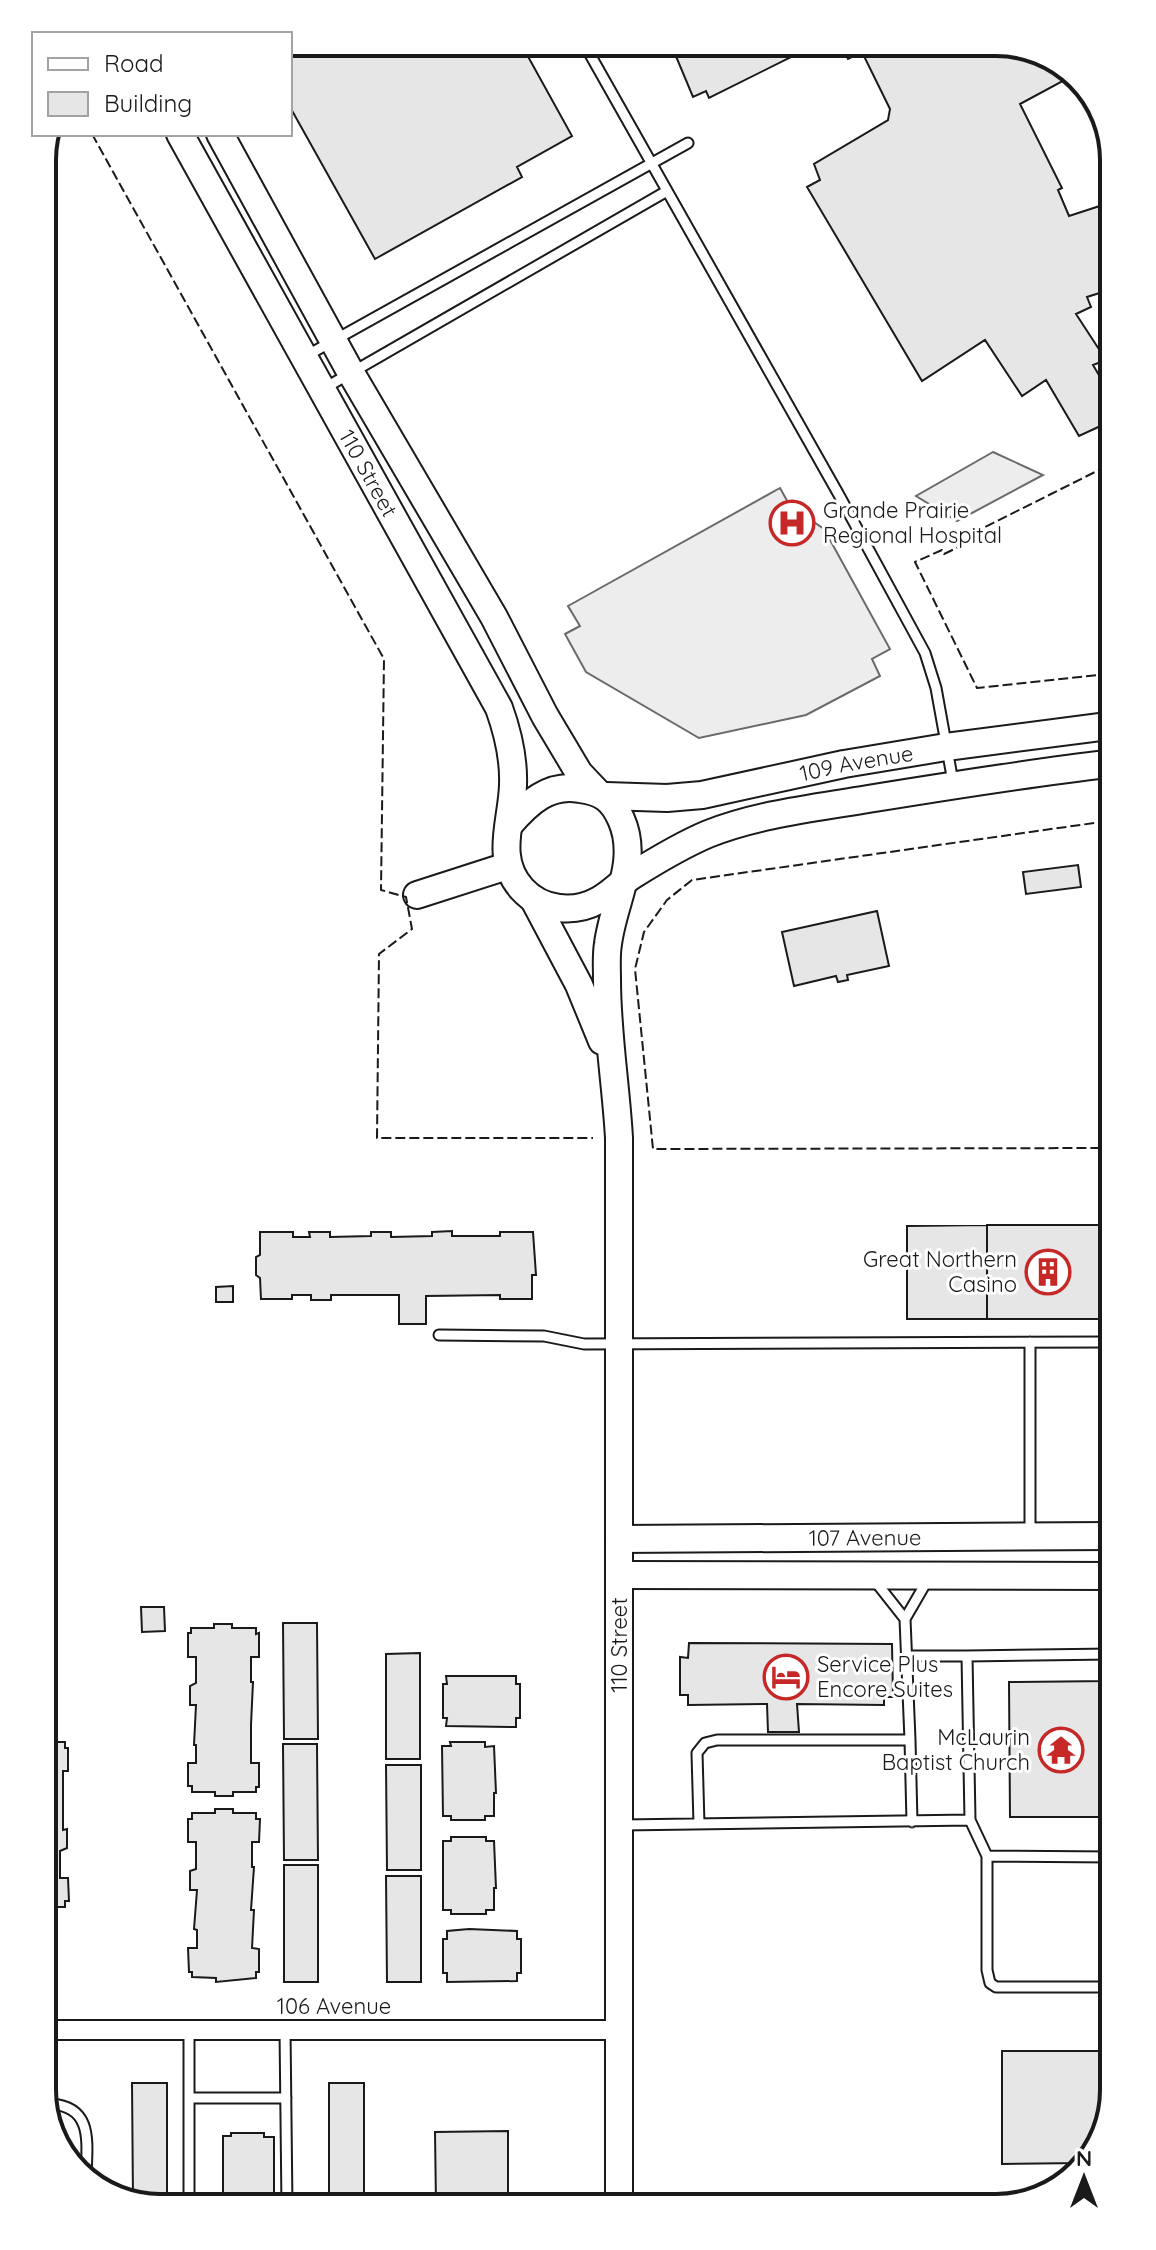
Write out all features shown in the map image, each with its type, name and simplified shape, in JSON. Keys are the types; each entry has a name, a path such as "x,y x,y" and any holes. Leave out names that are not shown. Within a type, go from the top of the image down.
{"street":[{"name":"110 Street","path":"181,136 499,708 513,767 509,825"},
{"name":"110 Street","path":"221,136 351,373 494,617 559,741 579,773 601,794"},
{"name":"109 Avenue","path":"601,794 667,798 702,795 844,764 1100,727"},
{"name":"109 Avenue","path":"623,881 684,846 729,827 758,819 954,785 1100,765"},
{"path":"572,787 601,794 626,830 628,849 623,881 598,901 583,907 549,907 534,900 523,891 507,866 505,849 509,825 533,799 552,790 572,787"},
{"path":"417,895 507,866"},
{"name":"110 Street","path":"619,2194 616,1086 608,996 608,944 623,881"},
{"name":"110 Street","path":"534,900 564,953 590,1010 616,1086"},
{"path":"619,1575 653,1556 668,1553 895,1549 954,1536"},
{"name":"107 Avenue","path":"619,1539 1100,1536"},
{"name":"107 Avenue","path":"619,1575 1100,1576"},
{"name":"106 Avenue","path":"56,2030 617,2030"}],"lane":[{"path":"591,56 925,653 936,688 954,785"},
{"path":"303,357 688,143"},
{"path":"321,390 667,191"},
{"path":"439,1335 544,1336 584,1344 1100,1342"},
{"path":"1030,1342 1030,1535"},
{"path":"871,1576 905,1619"},
{"path":"912,1822 905,1619 930,1576"},
{"path":"906,1656 1100,1654"},
{"path":"967,1656 970,1820 987,1856 987,1970 990,1983 996,1987 1100,1987"},
{"path":"699,1824 697,1753 705,1743 717,1740 910,1740"},
{"path":"618,1825 970,1820"},
{"path":"987,1856 1100,1857"},
{"path":"189,2030 189,2194"},
{"path":"285,2030 287,2194"},
{"path":"189,2098 286,2098"},
{"path":"58,2105 73,2109 81,2117 86,2129 86,2162"}],"shaded area":[{"path":"993,452 1043,475 957,521 916,496"},
{"path":"780,488 790,506 824,529 890,649 872,659 880,676 806,715 699,738 586,672 565,634 580,626 568,606"}],"building":[{"path":"292,56 528,56 572,136 517,167 522,177 375,259 292,111"},
{"path":"676,56 793,56 709,98 706,91 693,97"},
{"path":"864,56 1002,56 1042,67 1063,81 1020,104 1062,188 1058,190 1069,216 1100,206 1100,293 1087,297 1091,307 1076,314 1100,351 1100,362 1093,365 1100,377 1100,426 1079,436 1046,380 1022,396 985,340 922,381 807,187 820,180 814,164 888,120 890,109"},
{"path":"1078,865 1081,887 1026,894 1023,872"},
{"path":"877,911 889,966 847,975 848,980 838,982 836,976 794,986 782,932"},
{"name":"Great Northern Casino","path":"987,1225 1100,1225 1100,1319 987,1319"},
{"path":"987,1225 987,1319 907,1319 907,1226"},
{"path":"452,1231 452,1236 533,1232 536,1275 532,1275 532,1299 500,1299 500,1295 426,1296 426,1324 399,1324 399,1295 331,1295 331,1300 311,1300 311,1295 292,1295 292,1299 261,1299 260,1278 256,1275 260,1232 293,1232 293,1237 310,1237 309,1232 330,1232 330,1237 391,1232 391,1237 432,1236 432,1232"},
{"path":"233,1286 233,1302 216,1302 216,1287"},
{"path":"141,1607 164,1607 165,1631 142,1632"},
{"path":"283,1623 317,1623 318,1739 284,1739"},
{"path":"214,1624 256,1628 256,1634 259,1633 259,1657 251,1657 251,1763 259,1763 259,1787 256,1787 256,1792 215,1796 215,1792 192,1792 192,1786 188,1786 188,1763 196,1763 196,1705 190,1705 190,1686 196,1683 196,1657 188,1657 188,1633 191,1633 191,1628 214,1628"},
{"name":"Service Plus Encore Suites","path":"689,1643 892,1644 893,1697 884,1697 884,1705 797,1704 799,1732 768,1732 767,1704 688,1705 688,1695 680,1695 680,1657 688,1658"},
{"path":"420,1653 420,1759 386,1759 386,1654"},
{"path":"446,1676 516,1676 516,1684 520,1684 520,1718 516,1718 516,1727 446,1726 447,1718 443,1718 443,1684 447,1684"},
{"name":"McLaurin Baptist Church","path":"1100,1681 1100,1817 1010,1817 1009,1682"},
{"path":"56,1742 65,1742 65,1748 68,1748 68,1771 63,1771 63,1830 67,1829 67,1848 60,1851 60,1878 68,1878 69,1901 65,1901 65,1907 56,1907"},
{"path":"450,1742 485,1742 485,1747 494,1746 494,1816 485,1816 485,1820 451,1820 451,1816 443,1816 442,1746 451,1746"},
{"path":"283,1744 317,1744 318,1860 284,1860"},
{"path":"386,1765 421,1765 421,1870 387,1870"},
{"path":"215,1809 256,1813 256,1819 260,1819 259,1842 252,1842 252,1948 259,1949 256,1978 216,1982 216,1978 192,1977 192,1972 189,1972 188,1948 197,1948 197,1930 194,1929 197,1890 190,1890 190,1871 196,1869 196,1842 188,1842 188,1819 192,1819 192,1813 215,1813"},
{"path":"451,1837 486,1837 486,1841 494,1841 494,1910 486,1910 486,1914 451,1914 451,1910 443,1910 443,1841 451,1841"},
{"path":"284,1865 318,1865 318,1982 284,1982"},
{"path":"386,1876 421,1876 421,1982 387,1982"},
{"path":"447,1931 517,1931 517,1939 521,1939 521,1973 517,1973 517,1981 447,1982 447,1973 443,1973 443,1939 447,1939"},
{"path":"1002,2051 1100,2051 1099,2103 1092,2130 1088,2138 1044,2138 1044,2163 1002,2164"},
{"path":"132,2083 167,2083 167,2194 133,2190"},
{"path":"329,2083 364,2083 364,2194 329,2194"},
{"path":"508,2131 508,2194 436,2194 435,2132"},
{"path":"231,2133 264,2133 264,2137 274,2137 274,2194 223,2194 223,2136 231,2136"}],"fence":[{"path":"93,136 384,659 381,890 406,897 412,929 379,954 377,1138 593,1138"},
{"path":"1100,470 983,528 986,534 944,554 942,550 915,562 977,688 1100,675"},
{"path":"1100,822 692,880 667,900 644,932 635,969 653,1149 1100,1148"}],"place":[{"name":"Grande Prairie Regional Hospital","path":"792,523"},
{"name":"Great Northern Casino","path":"1048,1272"},
{"name":"Service Plus Encore Suites","path":"786,1677"},
{"name":"McLaurin Baptist Church","path":"1061,1750"}]}
